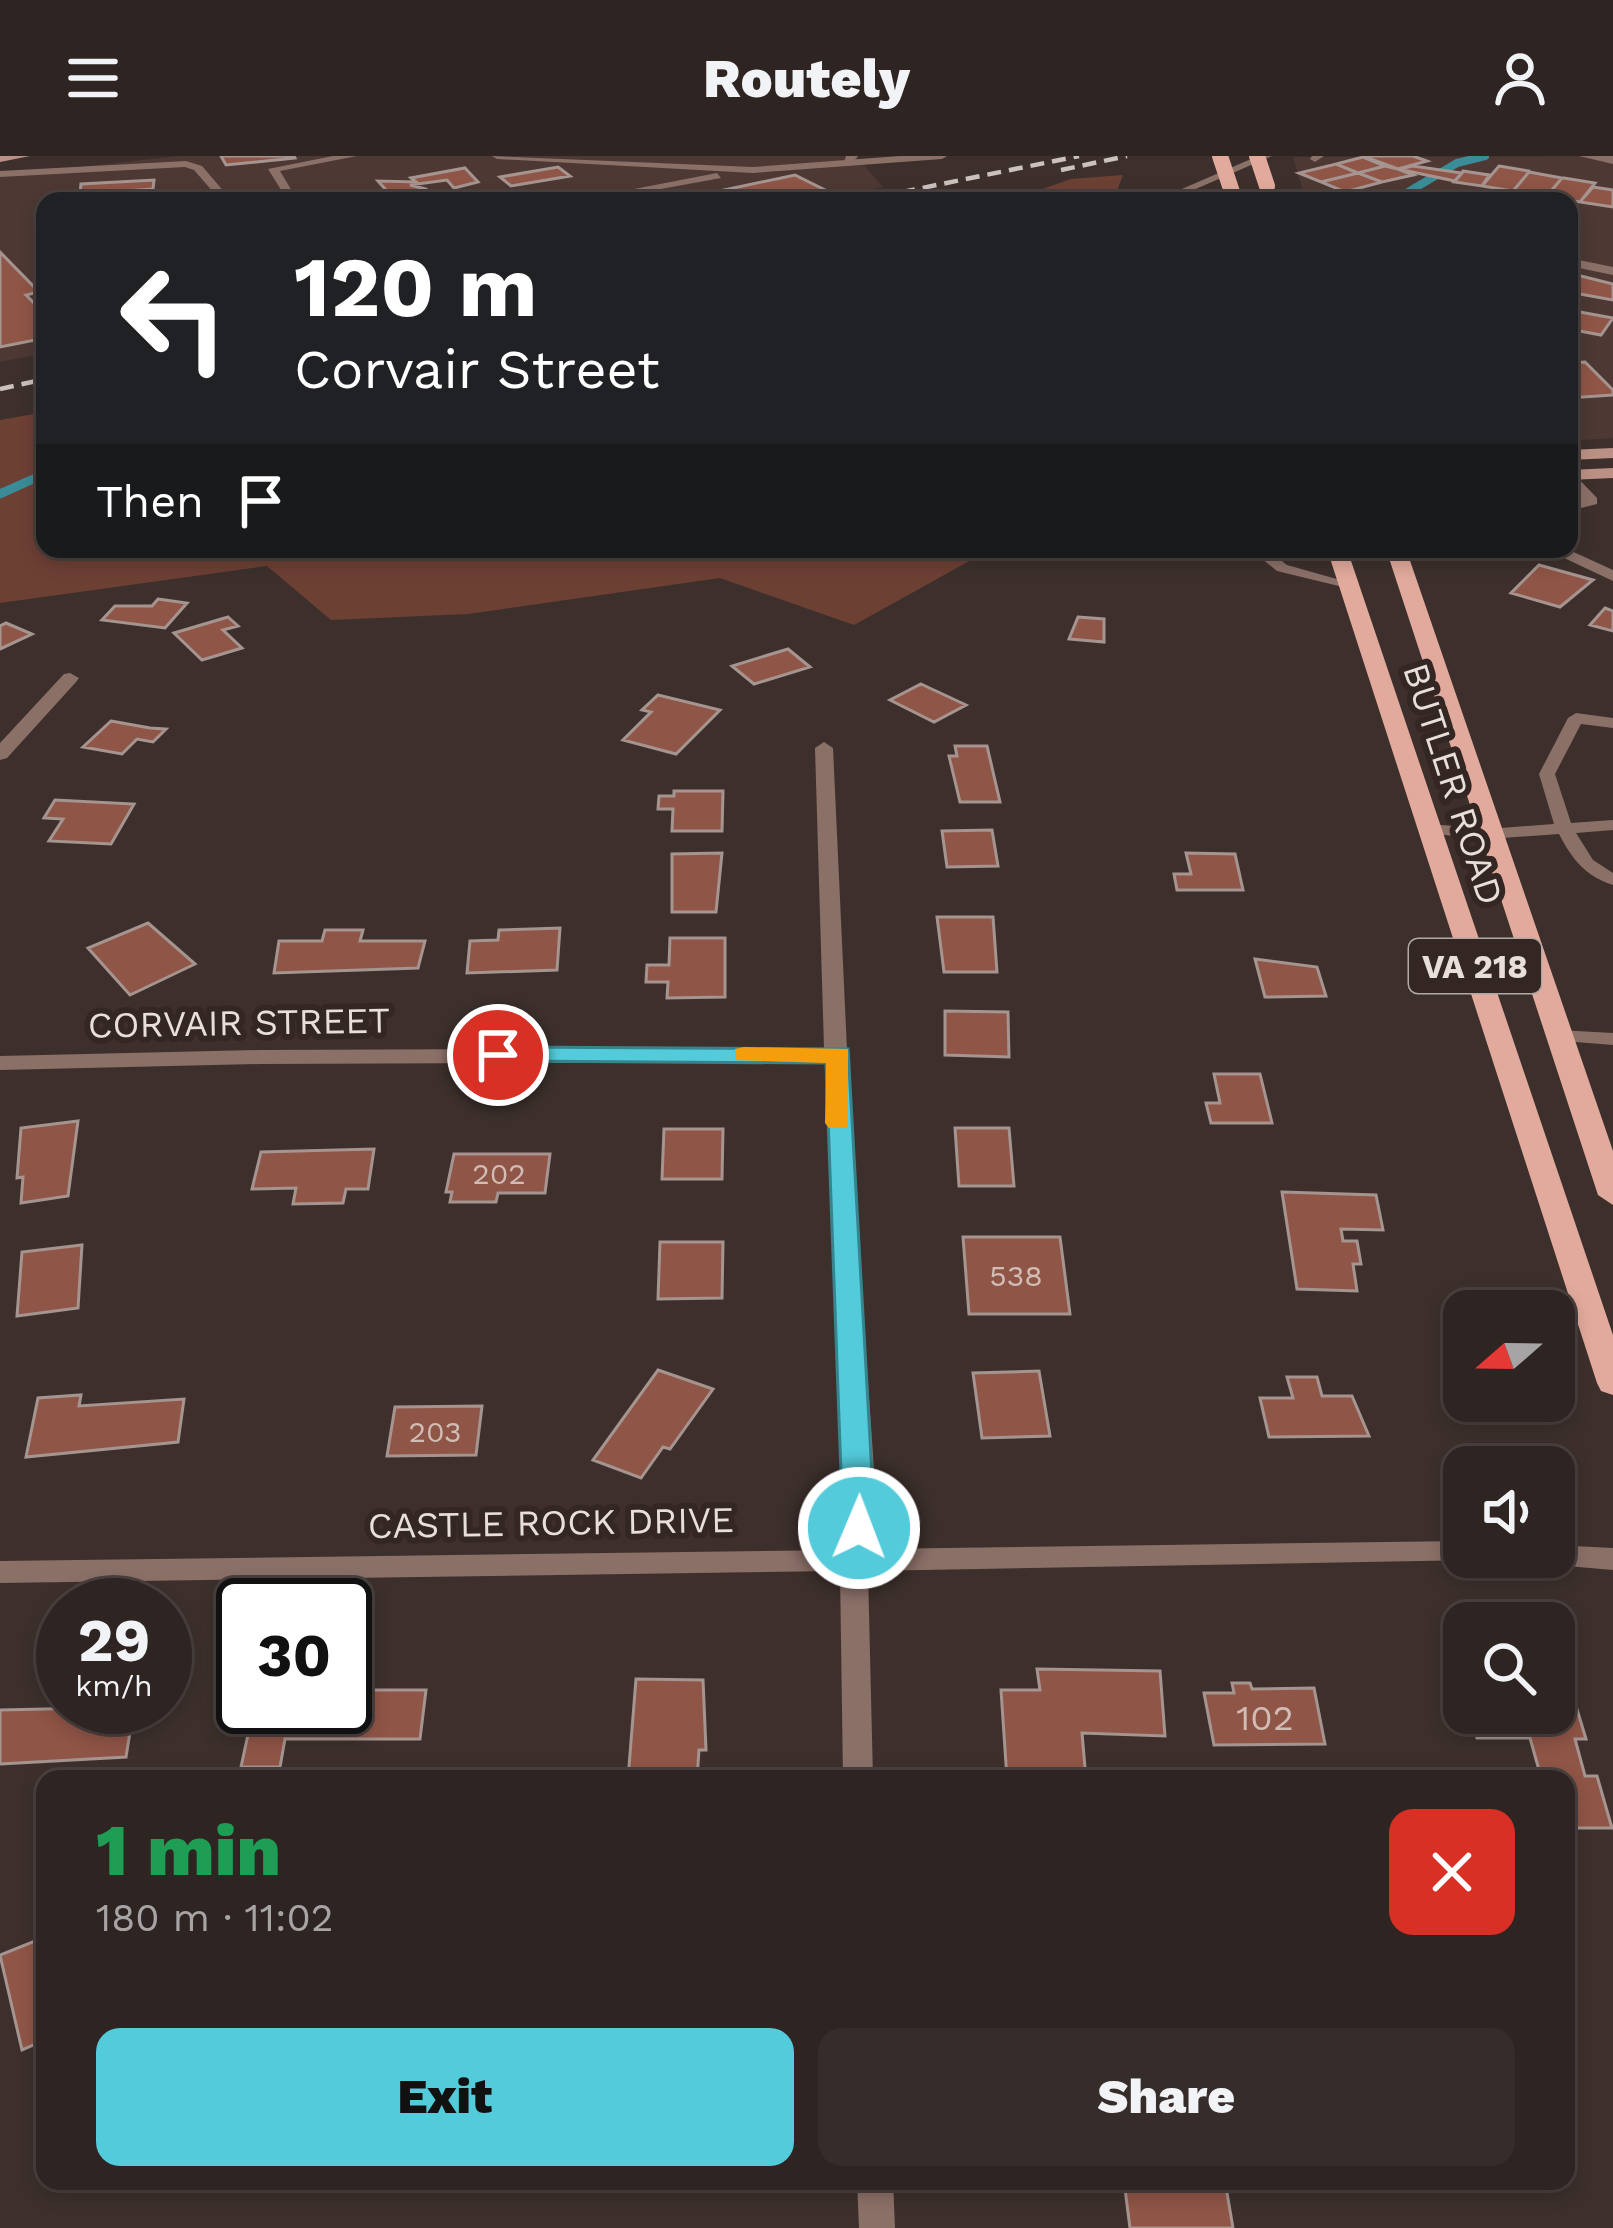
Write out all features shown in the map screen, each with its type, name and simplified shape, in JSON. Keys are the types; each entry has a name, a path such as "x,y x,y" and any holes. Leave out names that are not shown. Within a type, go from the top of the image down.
{"main road":[{"path":"0,158 25,156"},
{"path":"1220,156 1232,192"},
{"path":"1256,156 1270,192"},
{"path":"1578,455 1613,454"},
{"path":"1578,475 1613,473"},
{"name":"BUTLER ROAD","path":"1340,558 1613,1383"},
{"name":"BUTLER ROAD","path":"1399,558 1613,1195"}],"street":[{"path":"1585,156 1613,160"},
{"path":"1578,264 1613,271"},
{"path":"1578,486 1591,501 1578,504"},
{"path":"1572,558 1613,576"},
{"path":"0,754 70,678"},
{"path":"824,748 839,1055 838,1136 862,1498 852,1646 858,1770"},
{"name":"CORVAIR STREET","path":"0,1064 284,1056 839,1055"},
{"name":"CASTLE ROCK DRIVE","path":"0,1572 1443,1552"},
{"path":"1575,1557 1613,1559"},
{"path":"875,2190 877,2228"}],"lane":[{"path":"287,192 273,169 352,156"},
{"path":"497,156 626,159 753,170"},
{"path":"628,192 791,162 943,156"},
{"path":"1181,192 1267,156"},
{"path":"0,174 186,164 198,168 219,192"},
{"path":"1272,558 1303,576 1351,585"},
{"path":"1613,723 1576,718 1547,766 1566,832 1588,866 1613,880"},
{"path":"1430,829 1488,834 1566,832 1613,825"},
{"path":"1558,1036 1613,1039"}],"shaded area":[{"path":"178,156 856,156 883,187 858,192 36,192 36,355 0,362 0,176"},
{"path":"1613,156 1613,438 1578,440 1578,192 1303,192 1293,157"},
{"path":"1123,175 1116,192 1034,192 1071,179"},
{"path":"36,414 36,558 975,558 854,625 720,578 468,614 331,620 267,566 0,603 0,420"}],"building":[{"path":"221,156 294,156 295,158 226,165"},
{"path":"1363,156 1413,156 1427,161 1398,169"},
{"path":"1363,157 1385,166 1358,173 1336,164"},
{"path":"1336,164 1358,173 1321,182 1299,173"},
{"path":"1385,166 1413,175 1382,182 1358,173"},
{"path":"1413,166 1462,173 1455,181 1398,169"},
{"path":"1499,166 1529,172 1513,191 1482,186"},
{"path":"558,167 570,176 511,186 500,177"},
{"path":"465,168 478,182 454,188 447,180 410,185 429,192 388,192 378,181 416,182 411,178"},
{"path":"1463,171 1489,175 1482,186 1454,182"},
{"path":"1529,172 1562,178 1550,192 1513,191"},
{"path":"1358,173 1382,182 1345,192 1321,182"},
{"path":"795,175 825,190 816,192 715,192"},
{"path":"1562,178 1595,183 1580,202 1578,192 1550,192"},
{"path":"154,180 153,189 109,192 80,192 81,184"},
{"path":"1593,187 1613,190 1613,207 1580,202"},
{"path":"0,252 36,289 26,295 36,305 36,340 0,347"},
{"path":"1578,275 1613,284 1613,300 1578,294"},
{"path":"1578,312 1613,318 1601,335 1578,331"},
{"path":"1578,362 1585,362 1613,395 1578,397"},
{"path":"1539,565 1593,580 1560,607 1511,593"},
{"path":"158,599 187,603 165,628 102,620 115,606 152,606"},
{"path":"1605,608 1613,611 1613,631 1590,625"},
{"path":"228,617 238,626 223,630 242,648 202,660 174,633"},
{"path":"1078,617 1104,619 1104,642 1069,639"},
{"path":"6,623 32,634 0,649 0,626"},
{"path":"788,649 810,667 754,684 732,666"},
{"path":"921,684 966,705 934,722 890,700"},
{"path":"658,695 720,710 676,754 623,740 651,712 642,710"},
{"path":"111,721 166,729 153,742 137,739 122,754 83,747"},
{"path":"955,746 987,746 1000,802 960,802 949,756 957,756"},
{"path":"674,791 723,791 722,831 672,831 673,809 658,809 659,796 674,796"},
{"path":"55,800 134,804 111,844 49,841 63,819 44,818"},
{"path":"992,830 998,866 947,867 942,831"},
{"path":"722,853 716,912 672,912 672,854"},
{"path":"1186,853 1235,854 1243,890 1177,890 1174,874 1191,874"},
{"path":"937,917 993,917 997,972 944,972"},
{"path":"148,923 195,964 130,995 88,948"},
{"path":"560,928 557,970 467,973 470,941 498,940 499,930"},
{"path":"325,930 363,930 360,941 425,941 418,968 274,973 279,941 322,941"},
{"path":"670,938 725,938 725,997 667,998 668,982 646,982 647,965 669,965"},
{"path":"1255,959 1317,967 1326,996 1265,997"},
{"path":"945,1011 1008,1012 1009,1057 945,1055"},
{"path":"1214,1074 1260,1074 1272,1123 1211,1123 1206,1103 1220,1103"},
{"path":"78,1121 68,1196 21,1203 23,1177 17,1178 21,1128"},
{"path":"955,1128 1009,1128 1014,1186 959,1186"},
{"path":"664,1129 723,1129 722,1179 662,1179"},
{"path":"374,1149 368,1189 346,1189 343,1203 293,1204 296,1188 252,1189 261,1152"},
{"path":"454,1154 550,1154 545,1193 498,1193 496,1202 450,1202 452,1192 446,1192"},
{"path":"1282,1192 1376,1195 1383,1230 1341,1229 1343,1241 1357,1241 1361,1264 1353,1264 1357,1291 1297,1289"},
{"path":"963,1237 1060,1237 1070,1314 969,1314"},
{"path":"660,1242 723,1242 722,1298 658,1299"},
{"path":"82,1245 78,1308 17,1316 22,1252"},
{"path":"658,1370 713,1389 670,1449 663,1447 641,1478 593,1460"},
{"path":"1039,1371 1050,1436 982,1438 973,1373"},
{"path":"1287,1377 1317,1377 1322,1396 1352,1396 1369,1436 1269,1437 1260,1398 1293,1398"},
{"path":"81,1395 79,1406 184,1399 178,1442 26,1457 38,1398"},
{"path":"482,1406 476,1455 387,1456 395,1407"},
{"path":"1037,1669 1160,1671 1165,1736 1082,1733 1085,1770 1006,1770 1001,1690 1040,1690"},
{"path":"636,1679 703,1680 706,1750 699,1750 698,1770 629,1770"},
{"path":"1232,1683 1250,1683 1252,1689 1314,1688 1325,1744 1214,1745 1204,1693 1234,1693"},
{"path":"372,1690 426,1690 420,1739 285,1739 280,1767 241,1767 248,1734 372,1734"},
{"path":"1575,1703 1586,1739 1575,1739 1585,1776 1597,1776 1612,1828 1575,1828 1575,1770 1539,1770 1530,1738 1477,1738 1476,1734 1575,1734"},
{"path":"36,1709 36,1734 130,1734 126,1757 0,1764 0,1710"},
{"path":"36,1941 36,2044 22,2050 0,1955"},
{"path":"1125,2190 1227,2190 1233,2228 1130,2228"}],"waterway":[{"path":"1408,192 1457,163 1485,156"},
{"path":"31,480 36,478"},
{"path":"0,494 31,480"},
{"path":"24,483 31,480"}],"railway":[{"path":"902,192 1079,156"},
{"path":"1061,170 1127,156"},
{"path":"0,389 36,381"}],"slow traffic":[{"path":"744,1054 839,1055 839,1123"}],"route":[{"path":"498,1055 839,1055 838,1136 862,1498 859,1528"}]}
